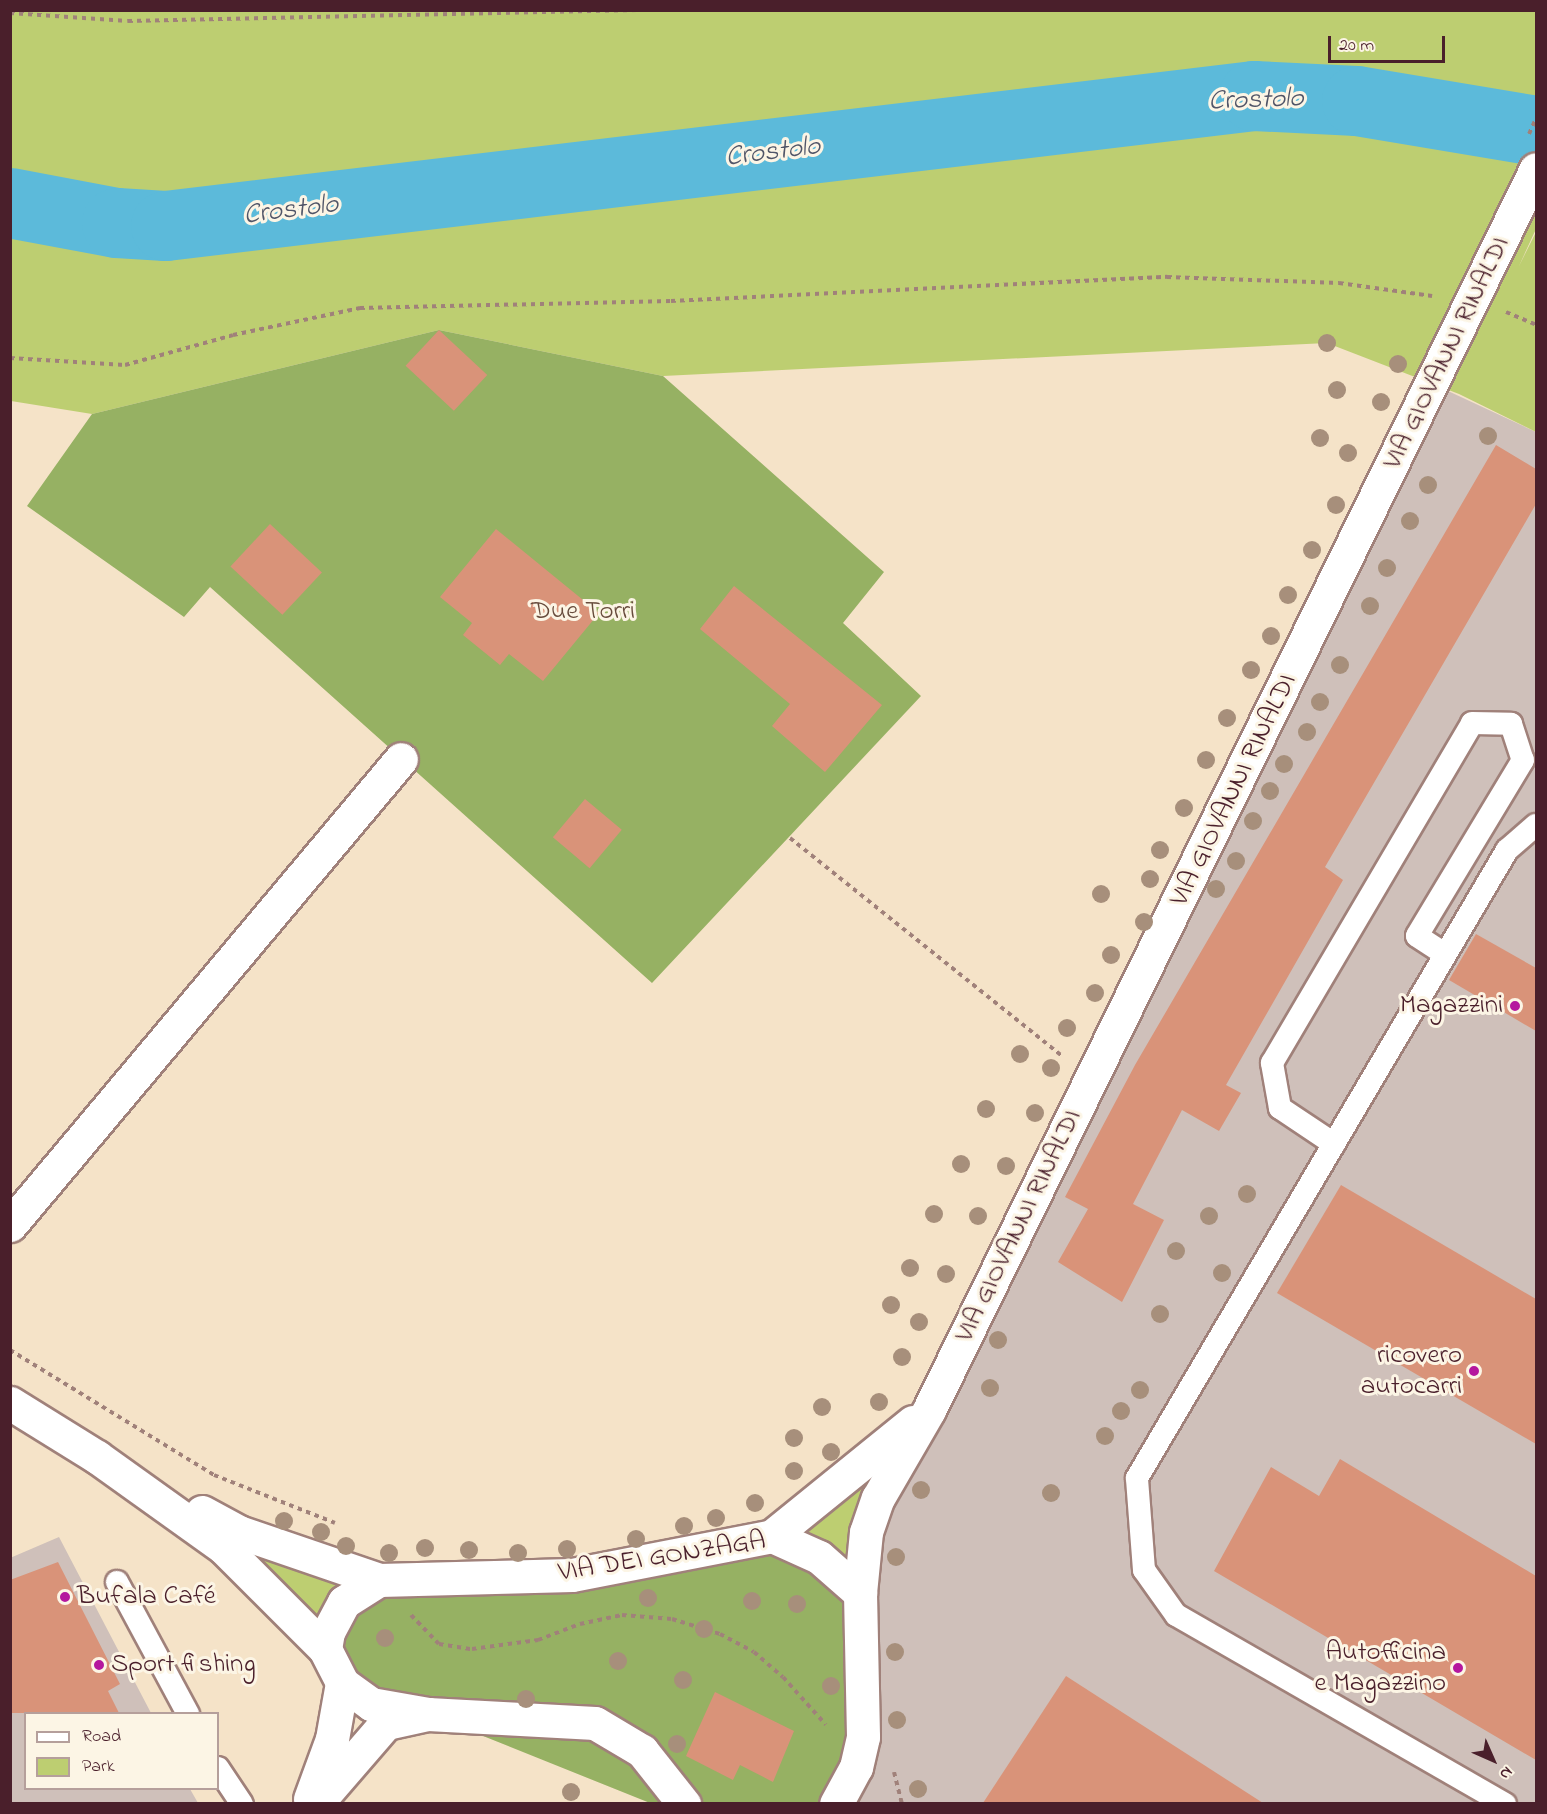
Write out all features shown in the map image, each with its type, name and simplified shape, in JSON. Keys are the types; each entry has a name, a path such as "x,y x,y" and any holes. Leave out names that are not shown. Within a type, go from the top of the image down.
{"street":[{"name":"VIA GIOVANNI RINALDI","path":"860,1593 866,1532 878,1498 928,1410 1091,1080 1485,305 1536,169"},
{"path":"10,1225 401,759"},
{"name":"VIA DEI GONZAGA","path":"10,1402 97,1457 224,1548 325,1648 342,1683 371,1704 428,1714 595,1723 642,1751 684,1803"},
{"name":"VIA GIOVANNI RINALDI","path":"772,1536 928,1410"},
{"name":"VIA DEI GONZAGA","path":"97,1457 239,1532 392,1579 572,1575 772,1536 819,1557 860,1593"},
{"path":"325,1648 328,1632 344,1602 392,1579"},
{"path":"836,1803 856,1767 863,1737 860,1593"},
{"path":"308,1803 332,1739 342,1683"},
{"path":"316,1803 386,1723 428,1714"},
{"path":"856,1767 860,1803"}],"lane":[{"path":"1334,1144 1280,1108 1272,1062 1472,723 1511,724 1523,760 1417,936 1445,954"},
{"path":"1505,1803 1176,1615 1144,1570 1137,1478 1507,850 1536,825"},
{"path":"117,1582 187,1712"},
{"path":"219,1769 242,1803"}],"path":[{"path":"10,13 128,21 639,10"},
{"path":"10,358 125,365 233,335 360,308 671,301 1167,277 1339,283 1436,297"},
{"path":"1485,305 1536,325"},
{"path":"790,838 1091,1080"},
{"path":"10,1350 214,1475 343,1527"},
{"path":"392,1579 405,1606 427,1635 439,1644 472,1648 506,1647 622,1615 672,1619 720,1634 754,1652 783,1677 819,1716 856,1767"}],"shaded area":[{"path":"1433,384 1536,432 1536,1803 859,1803 856,1767 874,1538"},
{"path":"59,1537 150,1712 24,1712 24,1790 191,1790 198,1803 11,1803 10,1558"}],"green space":[{"path":"10,11 1536,11 1536,229 1519,266 1536,232 1536,432 1459,394 1327,343 663,376 439,330 92,414 11,401"},
{"name":"Due Torri","path":"439,330 663,376 884,572 843,623 921,696 652,983 210,587 184,617 27,506 92,414"},
{"path":"929,1410 878,1498 860,1593 772,1536"},
{"path":"772,1536 841,1573 863,1737 836,1803 650,1803 428,1714 371,1704 328,1632 344,1602"},
{"path":"224,1548 379,1580 328,1632"}],"building":[{"path":"439,330 487,375 454,411 406,366"},
{"path":"1496,445 1536,469 1536,504 1325,867 1343,880 1226,1085 1241,1093 1219,1131 1182,1110 1133,1204 1164,1220 1122,1302 1058,1262 1088,1209 1065,1197 1135,1065"},
{"path":"270,524 322,572 282,615 230,566"},
{"name":"Due Torri","path":"496,529 599,613 543,681 509,654 500,665 463,635 472,623 440,597"},
{"path":"734,586 882,705 825,772 772,726 790,704 700,629"},
{"path":"585,799 622,830 590,868 553,837"},
{"name":"Magazzini","path":"1476,934 1536,968 1536,1031 1449,980"},
{"name":"ricovero autocarri","path":"1341,1185 1536,1299 1536,1444 1277,1293"},
{"name":"Autofficina e Magazzino","path":"1340,1459 1536,1576 1536,1760 1214,1571 1271,1467 1319,1496"},
{"path":"58,1562 120,1684 108,1691 118,1712 10,1713 10,1580"},
{"path":"1066,1676 1263,1803 983,1803"},
{"path":"715,1692 794,1731 773,1782 740,1765 733,1780 686,1756"}],"waterway":[{"name":"Crostolo","path":"10,203 117,223 166,226 1254,96 1357,101 1536,131"}],"place":[{"name":"Magazzini","path":"1515,1006"},
{"name":"ricovero autocarri","path":"1474,1371"},
{"name":"Bufala Café","path":"65,1597"},
{"name":"Sport fishing","path":"99,1665"},
{"name":"Autofficina e Magazzino","path":"1458,1668"}]}
